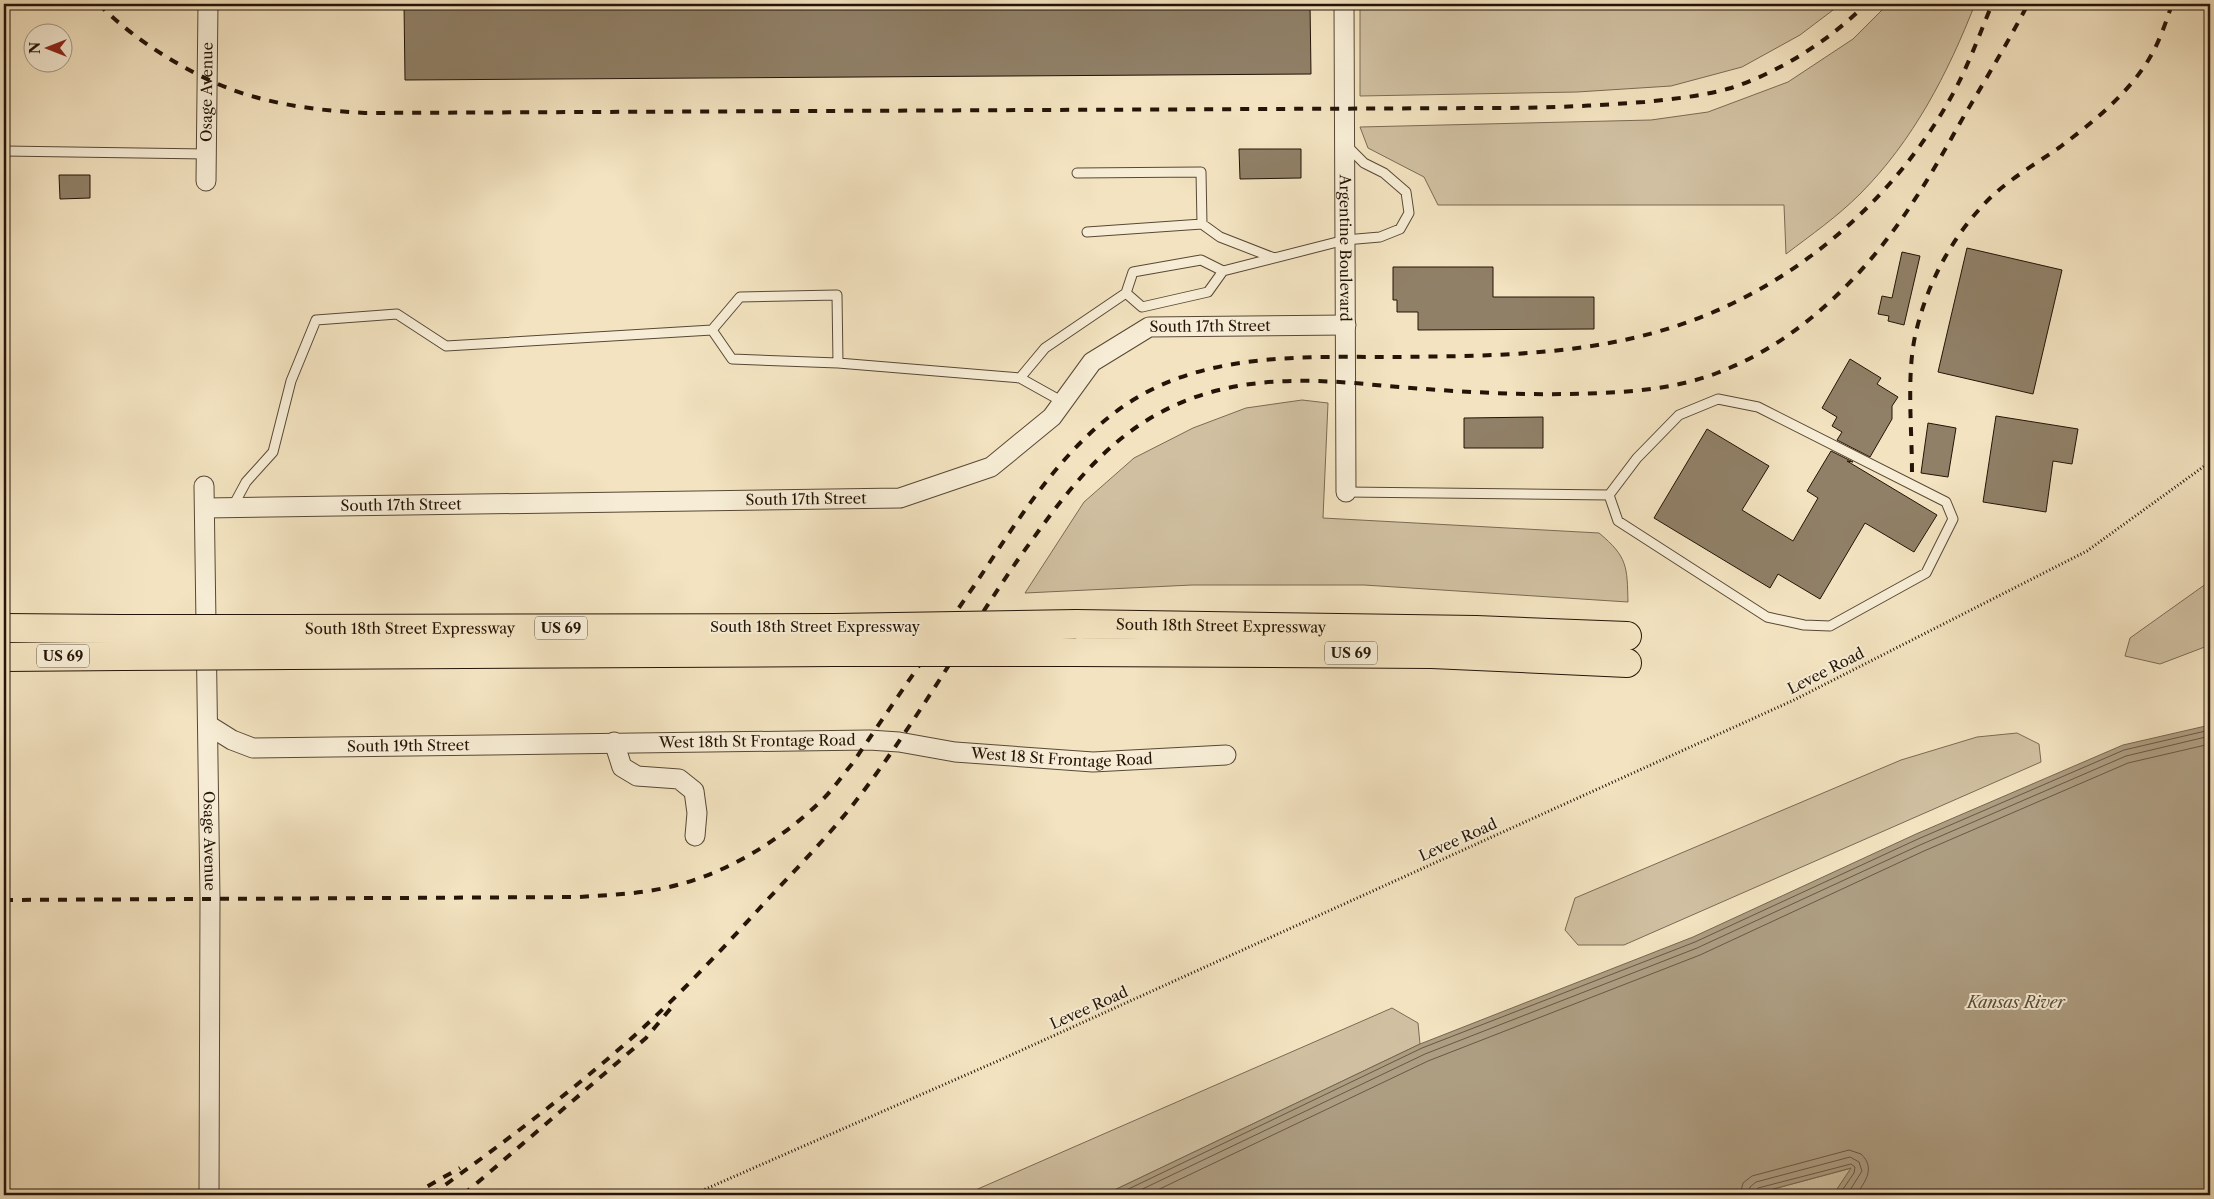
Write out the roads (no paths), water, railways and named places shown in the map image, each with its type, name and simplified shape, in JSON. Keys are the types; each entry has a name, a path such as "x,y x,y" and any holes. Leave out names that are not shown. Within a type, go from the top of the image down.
{"highway":[{"name":"South 18th Street Expressway","path":"834,640 1076,624 1476,630 1627,636"},
{"name":"South 18th Street Expressway","path":"9,627 120,629 290,642"},
{"name":"South 18th Street Expressway","path":"4,656 123,656 290,642 834,640 1075,652 1432,654 1627,663"}],"street":[{"name":"Osage Avenue","path":"206,181 208,4"},
{"name":"Argentine Boulevard","path":"1344,4 1346,492"},
{"name":"South 17th Street","path":"205,508 900,498 991,467 1052,417 1092,362 1149,327 1346,325"},
{"name":"Osage Avenue","path":"204,486 208,725 209,1195"},
{"name":"South 19th Street","path":"208,725 232,740 253,748 614,742"},
{"name":"West 18th St Frontage Road","path":"614,742 869,740 900,742"},
{"path":"614,742 622,767 637,776 679,779 694,791 697,814 695,836"},
{"name":"West 18 St Frontage Road","path":"900,742 955,752 1093,762 1226,755"}],"lane":[{"path":"1126,293 1142,306 1208,292 1223,271 1345,240 1380,237 1400,229 1409,213 1406,192 1384,173 1364,162 1344,143"},
{"path":"4,151 206,154"},
{"path":"1077,173 1201,172 1202,224"},
{"path":"1087,232 1202,224 1220,237 1274,258"},
{"path":"1020,378 1045,348 1126,293 1133,272 1201,260 1223,271"},
{"path":"232,508 246,482 273,452 291,381 316,320 397,314 446,346 712,330 740,297 837,295 838,363"},
{"path":"712,330 732,359 838,363 1020,378 1063,402"},
{"path":"1718,399 1758,407 1946,502 1953,519 1926,573 1830,626 1804,626 1767,617 1618,521 1609,495 1637,458 1679,415 1718,399"},
{"path":"1346,492 1609,495"}],"water":[{"name":"Kansas River","path":"2210,725 2210,1195 1833,1195 1851,1168 1751,1195 1104,1195 1420,1044 1693,937 1916,834 2123,745"}],"railway":[{"path":"99,4 131,33 171,60 235,91 296,106 365,113 1510,108 1625,103 1699,95 1731,88 1749,81 1803,54 1837,30 1866,4"},
{"path":"4,900 579,897 624,894 669,887 711,874 731,865 750,855 787,830 829,793 852,764 1044,484 1085,438 1133,400 1163,384 1194,373 1226,365 1259,361 1327,357 1492,355 1557,350 1621,341 1699,318 1743,298 1785,274 1824,246 1861,214 1894,178 1924,140 1950,99 1992,4"},
{"path":"431,1195 535,1118 634,1036 703,968 829,834 883,765 978,619 1057,506 1103,455 1138,426 1167,409 1197,397 1227,388 1258,383 1321,381 1432,390 1500,393 1606,393 1644,390 1681,384 1717,373 1747,360 1804,324 1830,302 1876,253 1928,179 2028,4"},
{"path":"1912,472 1910,383 1913,348 1927,295 1953,243 1990,198 2015,177 2060,147 2084,128 2109,107 2131,84 2153,53 2172,4"},
{"path":"463,1195 646,1038 671,1008"},
{"path":"412,1195 460,1168"}]}
